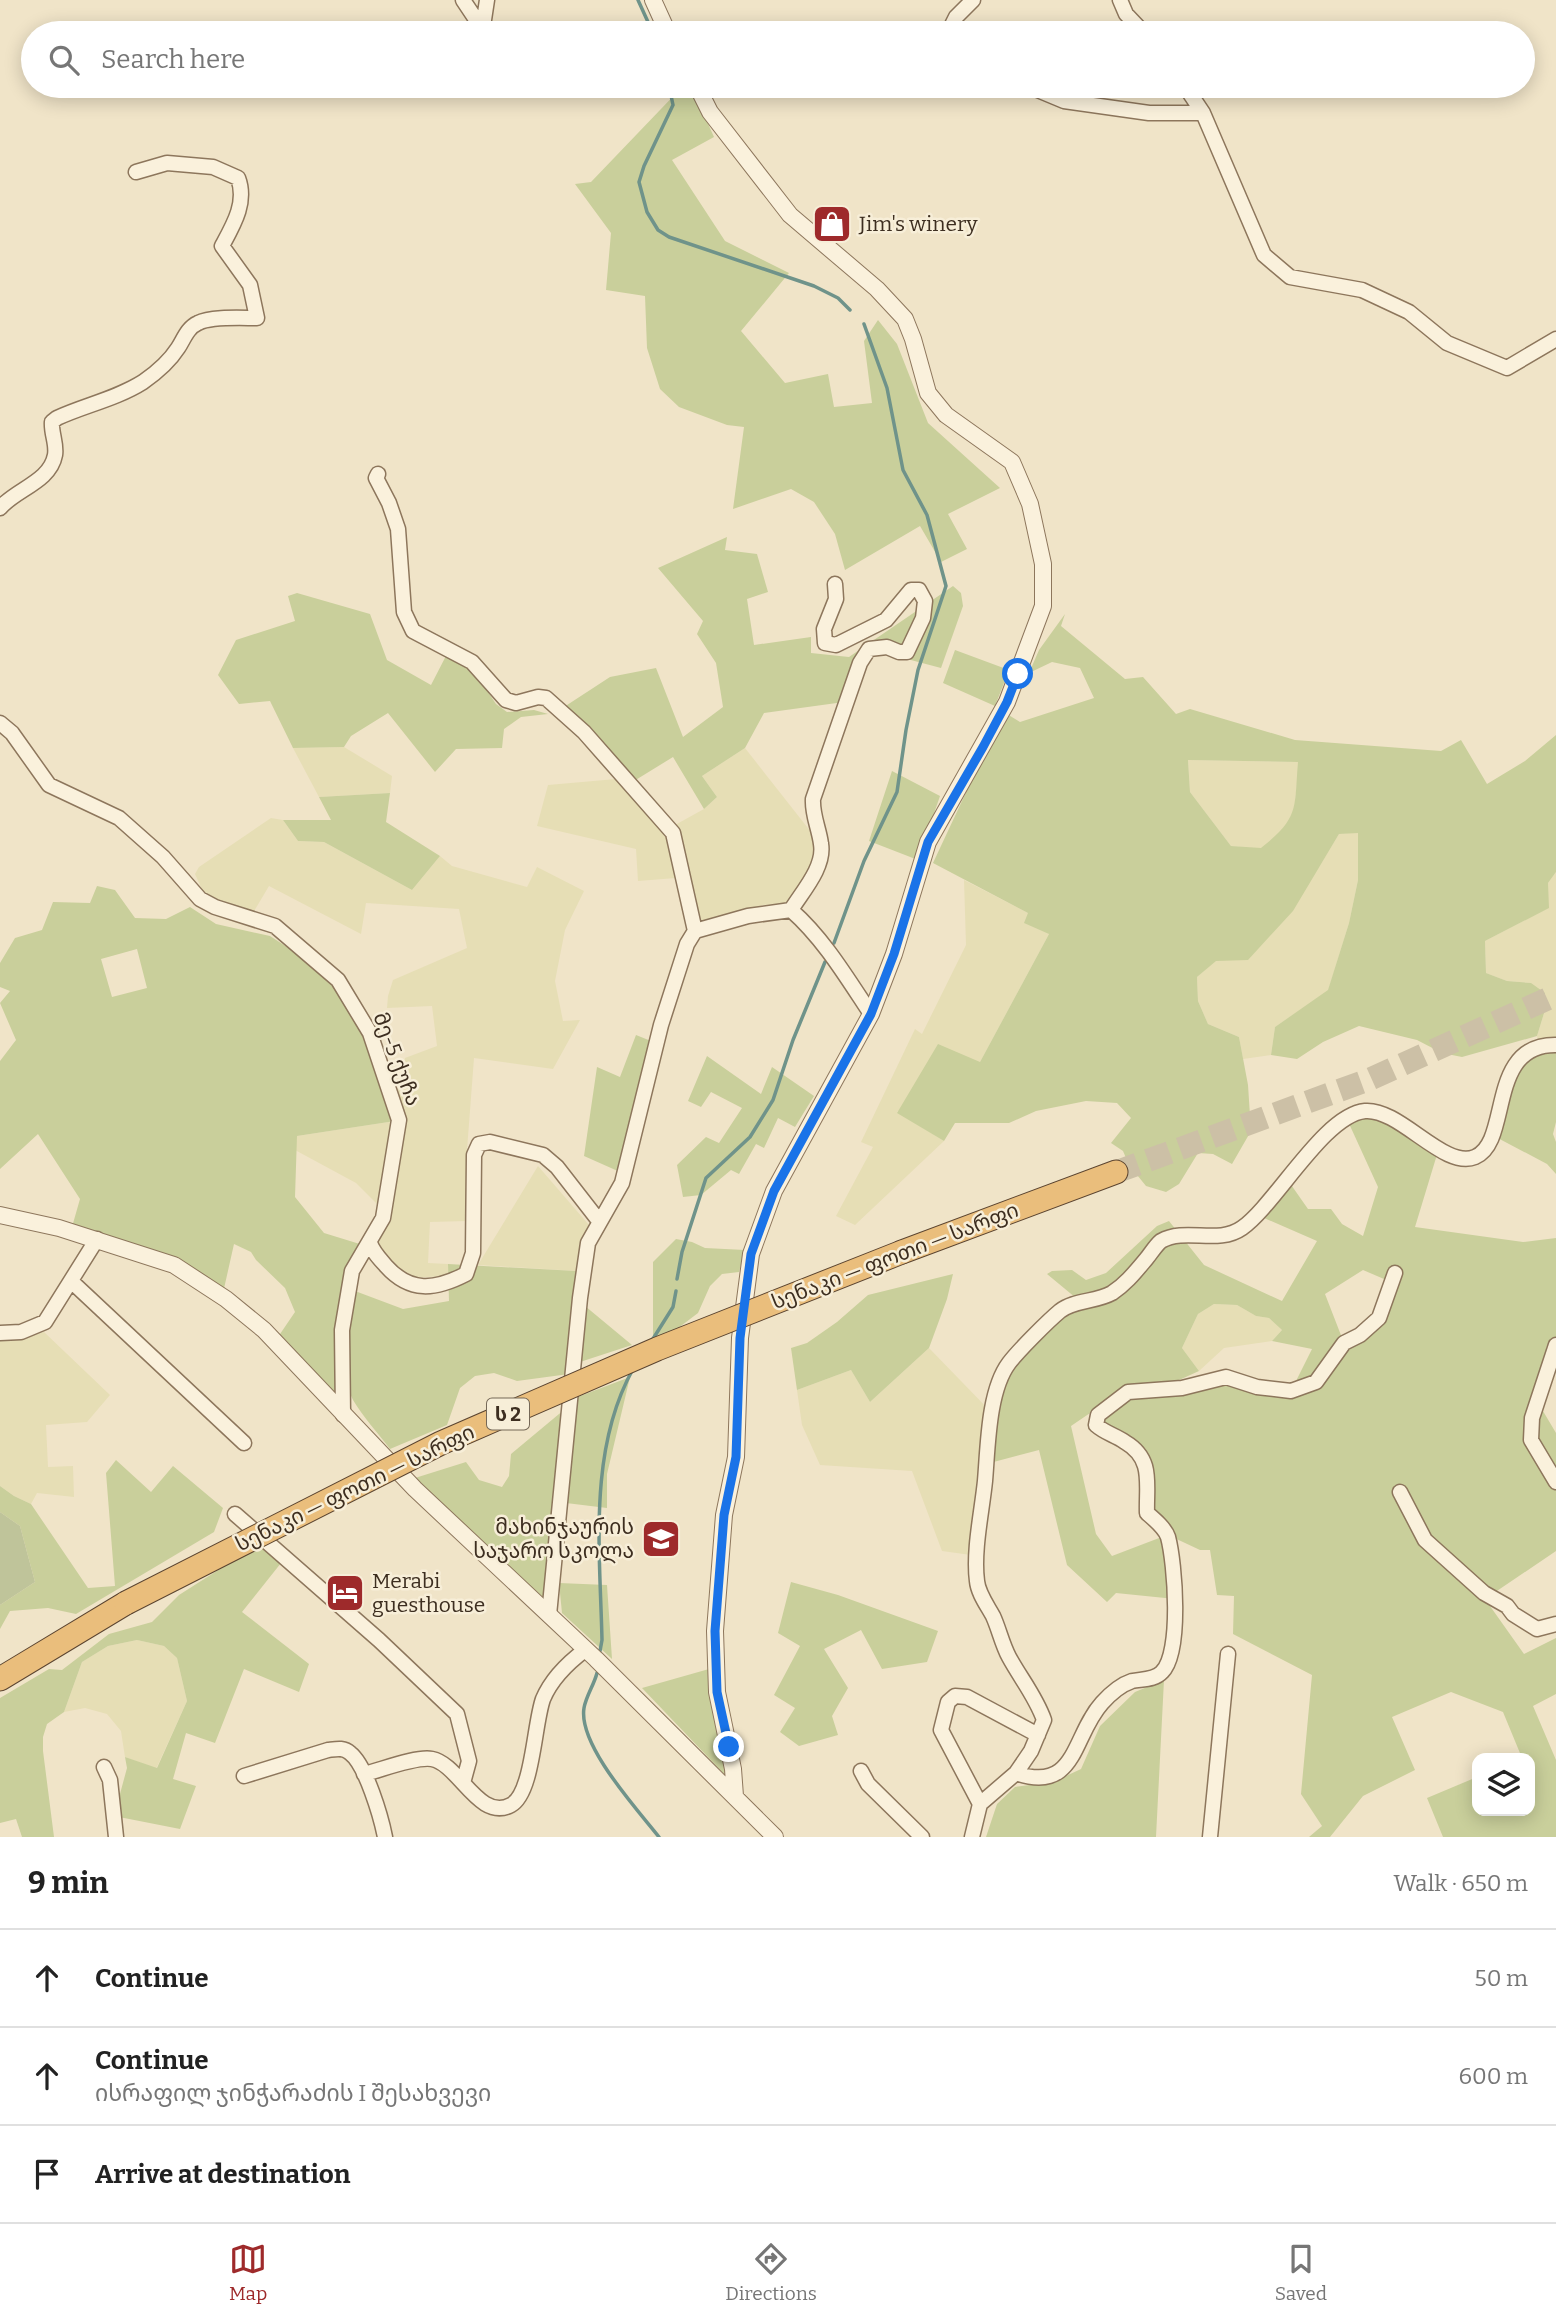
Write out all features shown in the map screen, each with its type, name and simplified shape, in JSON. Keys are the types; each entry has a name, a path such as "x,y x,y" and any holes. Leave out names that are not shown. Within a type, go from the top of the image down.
{"highway":[{"name":"სენაკი — ფოთი — სარფი","path":"0,1679 126,1603 441,1443 657,1349 902,1252 1116,1172"}],"street":[{"path":"463,0 476,21"},
{"path":"483,21 487,0"},
{"path":"653,0 663,21"},
{"path":"954,21 973,0"},
{"path":"1120,0 1133,21"},
{"path":"703,98 717,121 790,215 877,289 905,318 928,393 934,401 946,415 1012,462 1030,505 1043,564 1043,606 1007,702 928,842 894,954 871,1014 774,1191 751,1254 740,1338 736,1457 724,1515 715,1631 717,1692 733,1769 735,1796"},
{"path":"1057,98 1149,113 1203,113"},
{"path":"1193,98 1203,113 1264,255 1290,277 1362,290 1409,312 1447,344 1507,368 1556,338"},
{"path":"0,508 8,499 45,475 55,456 51,430 52,422 57,418 135,387 151,377 177,350 189,330 199,322 257,318 250,285 222,246 241,205 242,190 238,178 213,167 167,163 136,172"},
{"path":"378,474 376,478 390,503 398,528 404,612 413,631 472,662 506,700 516,703 538,697 546,698 584,733 673,833 695,931"},
{"path":"791,910 818,867 821,844 812,809 813,799 860,663 869,649 887,647 907,652 923,618 925,601 919,590 911,590 886,620 836,645 825,643 824,629 836,599 835,584"},
{"name":"მე-5 ქუჩა","path":"0,723 12,733 48,785 119,818 163,857 200,899 215,907 275,926 338,980 370,1033 399,1120 383,1218 352,1271 342,1330 344,1415"},
{"path":"549,1615 580,1298 588,1243 622,1183 661,1026 687,944 695,931 748,916 791,910 806,923 828,950 871,1014"},
{"path":"972,1837 979,1804 1016,1773 1044,1720 1038,1704 1007,1654 977,1582 987,1438 996,1395 1008,1363 1062,1310 1110,1294 1131,1278 1159,1242 1181,1234 1214,1236 1241,1230 1313,1148 1346,1117 1366,1111 1385,1115 1446,1153 1461,1158 1474,1158 1485,1150 1492,1135 1507,1079 1512,1070 1539,1047 1556,1045"},
{"path":"370,1243 372,1250 403,1282 421,1287 454,1280 466,1274 473,1254 474,1155 479,1144 491,1142 543,1155 557,1167 599,1221"},
{"path":"0,1215 23,1218 97,1239 174,1265 226,1299 264,1330 415,1489 549,1615 775,1837"},
{"path":"0,1333 21,1332 45,1322 97,1239"},
{"path":"1016,1773 1043,1778 1057,1775 1070,1760 1092,1714 1112,1692 1130,1682 1158,1676 1165,1670 1175,1639 1175,1599 1167,1535 1147,1513 1147,1468 1137,1452 1125,1442 1103,1432 1096,1424 1098,1415 1128,1392 1182,1388 1226,1377 1257,1387 1291,1391 1317,1382 1344,1343 1360,1335 1379,1318 1395,1273"},
{"path":"71,1281 244,1443"},
{"path":"1556,1345 1532,1418 1531,1440 1556,1482"},
{"path":"1400,1492 1425,1540 1484,1593 1507,1606 1513,1614 1537,1629 1556,1624"},
{"path":"235,1514 379,1640 457,1714 469,1761 463,1783"},
{"path":"364,1774 421,1759 432,1759 444,1764 484,1803 498,1808 509,1806 521,1798 526,1785 536,1720 545,1695 571,1661 585,1650"},
{"path":"1210,1837 1228,1654"},
{"path":"979,1804 941,1730 948,1702 955,1696 967,1697 1038,1735"},
{"path":"244,1776 328,1749 341,1748 352,1753 364,1774 379,1808 384,1837"},
{"path":"104,1767 110,1780 117,1837"},
{"path":"861,1771 868,1784 922,1837"}],"shaded area":[{"path":"344,747 392,776 390,793 319,797 293,748"},
{"path":"745,748 811,832 816,854 792,903 763,905 710,926 701,924 675,825 704,809 717,797 702,776"},
{"path":"1188,760 1299,762 1294,813 1283,831 1261,849 1231,846 1190,792"},
{"path":"616,779 667,835 676,878 638,881 636,849 537,826 548,785"},
{"path":"271,818 283,820 298,841 324,842 412,890 440,856 452,866 527,887 537,867 584,891 565,930 555,981 563,1021 580,1020 553,1069 474,1058 467,1150 467,1221 430,1222 428,1263 448,1264 448,1276 405,1278 376,1246 389,1221 406,1120 397,1093 405,1058 437,1046 432,1006 387,1008 388,996 393,980 467,948 459,909 366,903 361,934 269,886 253,913 226,906 205,896 195,874 199,867"},
{"path":"1358,832 1358,880 1349,923 1328,991 1275,1027 1271,1055 1243,1059 1239,1037 1208,1024 1198,1001 1197,977 1319,867 1339,834"},
{"path":"1556,872 1556,1045 1539,1047 1537,1036 1545,1010 1531,983 1507,981 1486,973 1485,941 1548,908 1548,883"},
{"path":"964,880 1028,913 1049,934 980,1062 897,1112 944,1141 855,1225 836,1216 873,1147 861,1142 915,1029 922,1034 966,945"},
{"path":"395,1121 381,1208 356,1183 295,1150 297,1136"},
{"path":"538,1166 589,1225 582,1242 576,1271 478,1265"},
{"path":"1214,1304 1237,1305 1256,1316 1269,1318 1282,1330 1272,1341 1224,1348 1199,1371 1182,1348 1198,1314"},
{"path":"44,1332 110,1395 87,1422 46,1425 48,1467 73,1466 74,1497 37,1493 31,1504 0,1486 0,1339 21,1339"},
{"path":"929,1348 993,1414 978,1556 942,1551 912,1471 820,1465 802,1425 797,1390 851,1370 870,1402"},
{"path":"137,1640 164,1646 177,1658 187,1701 156,1769 125,1757 121,1731 107,1714 85,1708 64,1712 82,1662 108,1646"}],"green space":[{"path":"672,98 696,98 714,137 672,160 725,241 789,273 741,331 785,383 828,374 834,407 872,403 864,341 878,320 897,344 928,423 1000,488 948,514 967,549 941,562 920,526 845,570 835,534 814,502 791,489 733,509 744,427 727,425 679,407 660,389 647,348 645,296 606,290 611,233 575,184 591,182"},
{"path":"727,537 725,550 757,554 768,592 747,599 754,645 811,637 811,653 849,657 953,586 961,593 963,606 941,668 873,650 844,702 764,713 745,748 702,776 717,797 704,809 673,757 634,781 564,707 610,677 656,668 683,737 723,707 716,663 697,634 703,621 658,568"},
{"path":"297,593 370,614 387,660 431,685 448,652 470,665 496,704 507,712 534,710 548,714 521,717 504,729 502,748 456,749 435,772 388,713 351,736 344,747 293,748 270,701 239,704 218,675 236,640 295,621 288,596"},
{"path":"1065,614 1061,626 1125,679 1143,677 1176,714 1190,709 1295,740 1441,751 1461,740 1487,784 1525,761 1556,735 1556,872 1548,883 1549,908 1485,941 1486,973 1507,981 1531,983 1545,993 1545,1010 1537,1036 1462,1057 1442,1053 1417,1040 1359,1026 1323,1042 1297,1059 1271,1055 1275,1027 1328,990 1349,923 1358,880 1358,833 1339,834 1293,911 1248,960 1216,961 1197,977 1198,1001 1208,1024 1239,1037 1248,1085 1251,1131 1232,1164 1213,1154 1198,1153 1179,1184 1166,1192 1146,1186 1129,1165 1123,1151 1111,1143 1131,1118 1117,1103 1086,1101 1036,1111 1009,1123 955,1123 944,1141 897,1113 938,1044 980,1062 1049,934 1024,923 1028,913 933,863 984,754 1007,714 1020,722 1094,698 1080,668 1052,662 1029,673 1039,650","holes":["1188,760 1298,762 1293,811 1283,828 1261,848 1231,846 1190,792"]},
{"path":"955,650 1009,670 995,706 943,683"},
{"path":"892,771 940,796 918,860 869,841"},
{"path":"390,793 386,822 440,856 412,890 324,842 298,841 283,820 331,820 319,797"},
{"path":"97,886 115,890 135,918 166,919 190,907 216,924 270,936 338,980 366,1034 395,1121 297,1136 295,1197 324,1233 363,1245 345,1273 339,1402 278,1337 295,1312 285,1288 251,1252 234,1244 223,1293 72,1227 80,1199 38,1134 0,1169 0,1061 16,1040 0,1003 10,991 0,987 0,963 15,938 42,930 53,902 90,903","holes":["137,949 147,988 112,997 101,959"]},
{"path":"636,1035 651,1041 620,1172 584,1156 597,1067 620,1077"},
{"path":"1556,1045 1556,1122 1553,1134 1556,1142 1556,1174 1547,1164 1492,1135 1520,1061"},
{"path":"707,1056 761,1094 772,1067 814,1096 795,1127 778,1118 764,1148 756,1144 739,1174 731,1170 701,1195 683,1197 677,1165 706,1137 719,1143 742,1108 711,1092 701,1107 688,1101"},
{"path":"1366,1111 1439,1148 1415,1227 1523,1242 1556,1238 1556,1345 1548,1344 1546,1348 1549,1370 1540,1406 1556,1433 1556,1551 1485,1599 1524,1654 1556,1638 1556,1694 1533,1706 1556,1760 1556,1837 1443,1837 1427,1798 1472,1779 1472,1816 1535,1816 1535,1753 1520,1753 1503,1712 1451,1692 1392,1717 1415,1770 1363,1796 1330,1837 1309,1837 1322,1826 1301,1794 1312,1675 1233,1634 1234,1596 1217,1595 1210,1550 1200,1550 1168,1535 1175,1599 1116,1593 1107,1602 1067,1565 1039,1450 986,1464 1000,1380 1062,1309 1082,1303 1047,1274 1052,1271 1072,1270 1086,1280 1106,1273 1157,1226 1169,1221 1204,1265 1282,1301 1317,1241 1255,1214 1287,1179 1308,1209 1331,1209 1342,1224 1363,1236 1378,1187 1346,1117","holes":["1363,1270 1391,1282 1379,1318 1344,1343 1325,1294","1214,1304 1237,1305 1256,1316 1269,1318 1282,1330 1272,1341 1312,1349 1291,1391 1205,1381 1157,1390 1199,1371 1182,1348 1198,1314","1096,1409 1103,1432 1147,1467 1147,1513 1167,1535 1112,1556 1096,1534 1071,1426"]},
{"path":"676,1239 705,1248 745,1250 739,1272 722,1274 710,1286 698,1313 669,1335 653,1339 653,1262"},
{"path":"448,1264 576,1271 569,1374 517,1381 494,1373 475,1376 460,1388 447,1425 390,1449 357,1406 349,1390 347,1362 355,1291 403,1309 449,1301"},
{"path":"953,1274 929,1348 870,1402 851,1370 797,1390 791,1348 807,1343 868,1295"},
{"path":"585,1306 632,1345 580,1362"},
{"path":"630,1377 607,1474 607,1508 566,1503 575,1398"},
{"path":"565,1409 545,1605 415,1478 466,1462 479,1480 502,1487 509,1476 511,1454"},
{"path":"116,1460 151,1492 173,1466 223,1508 214,1532 76,1614 48,1608 10,1611 0,1629 0,1605 35,1582 20,1526 0,1512 0,1486 31,1504 88,1588 115,1586 106,1473"},
{"path":"0,1512 20,1526 35,1582 0,1605"},
{"path":"260,1536 285,1558 242,1612 309,1664 299,1692 244,1669 215,1743 186,1733 173,1779 196,1786 180,1829 114,1816 127,1768 125,1757 157,1768 187,1701 177,1658 164,1646 137,1640 108,1646 82,1662 64,1712 47,1724 43,1751 54,1837 22,1837 16,1819 0,1823 0,1698 49,1669 62,1670 109,1634 152,1622 179,1595 245,1553"},
{"path":"791,1582 838,1595 938,1631 927,1662 882,1669 861,1630 824,1649 848,1688 832,1716 838,1735 799,1746 780,1732 795,1708 774,1695 800,1646 778,1633"},
{"path":"559,1583 607,1585 612,1659 562,1613"},
{"path":"709,1669 727,1777 642,1688"},
{"path":"1164,1680 1156,1837 986,1837 997,1804 1015,1787 1053,1782 1081,1769 1100,1726 1135,1692"}],"waterway":[{"path":"638,0 648,21"},
{"path":"672,98 673,105 639,182 647,212 658,230 669,237 814,286 838,298 850,310"},
{"path":"834,943 864,861 897,792 918,670 946,586 927,515 903,470 887,388 864,324"},
{"path":"677,1279 682,1252 706,1178 750,1137 773,1100 793,1040 825,962"},
{"path":"651,1342 673,1307 676,1291"},
{"path":"600,1651 599,1536 603,1467 619,1400 633,1369"},
{"path":"597,1673 584,1708 590,1740 611,1776 659,1837"}],"tunnel":[{"path":"1116,1172 1368,1080 1556,995"}],"place":[{"name":"Jim's winery","path":"832,224"},
{"name":"მახინჯაურის საჯარო სკოლა","path":"661,1539"},
{"name":"Merabi guesthouse","path":"345,1593"}],"route":[{"path":"729,1747 717,1692 715,1631 724,1515 736,1457 740,1338 751,1254 774,1191 871,1014 894,954 928,842 983,747 1007,702 1018,674"}]}
